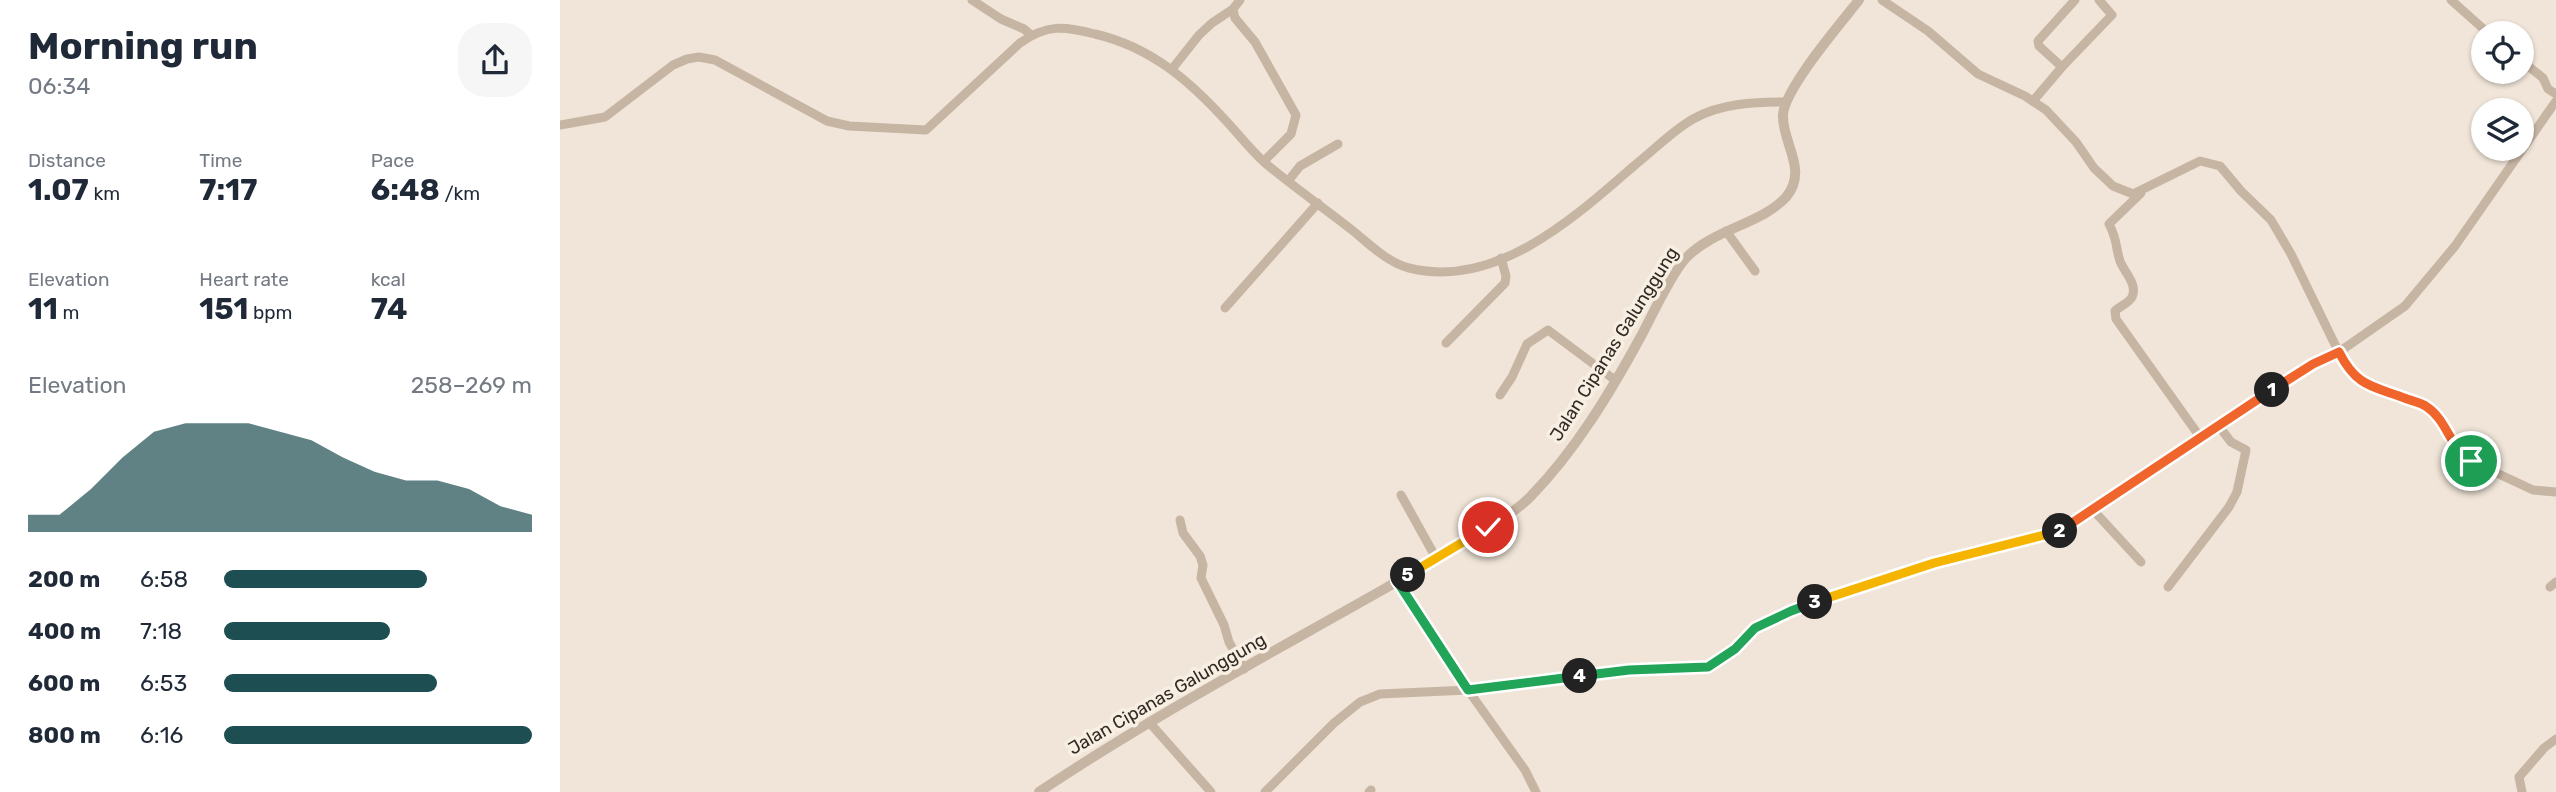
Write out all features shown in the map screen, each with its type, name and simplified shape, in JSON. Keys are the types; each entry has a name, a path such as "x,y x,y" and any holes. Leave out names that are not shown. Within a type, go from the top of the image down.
{"street":[{"path":"972,0 1031,35"},
{"path":"1172,69 1199,35 1233,9 1240,0"},
{"path":"560,125 604,117 673,65 699,57 715,61 827,121 849,126 926,130 1031,35 1062,27 1100,35 1135,47 1172,69 1217,110 1264,161 1380,253 1406,268 1434,272 1474,269 1525,249 1583,210 1694,118 1737,104 1786,102 1859,0"},
{"path":"1882,0 1928,31 1978,74 2046,110 2076,142 2094,168 2113,186 2133,194 2200,161 2220,166 2271,220 2291,254 2339,352 2355,376 2378,391 2427,406 2442,422 2451,439 2466,457 2533,490 2556,492"},
{"path":"2062,67 2039,46 2038,41 2075,0"},
{"path":"2033,102 2112,15 2099,0"},
{"path":"2451,0 2475,21"},
{"path":"1233,9 1235,18 1255,43 1296,115 1291,134 1264,161"},
{"path":"1265,792 1334,723 1360,702 1380,694 1468,690 1629,670 1708,667 1735,649 1755,628 1791,611 1934,563 2063,531 2218,425 2313,364 2339,352 2405,306 2455,246 2554,94 2534,71"},
{"name":"Jalan Cipanas Galunggung","path":"1039,792 1100,751 1397,581 1528,499 1561,462 1684,260 1703,243 1767,210 1790,192 1796,178 1796,166 1784,124 1786,102"},
{"path":"1289,180 1300,166 1338,144"},
{"path":"2149,187 2110,222 2120,260 2131,279 2133,293 2131,299 2118,308 2115,316 2200,437"},
{"path":"1225,308 1318,203"},
{"path":"1726,231 1755,271"},
{"path":"1446,343 1505,283 1507,276 1501,258"},
{"path":"1500,395 1512,377 1527,344 1548,330 1611,377"},
{"path":"2168,587 2229,507 2237,492 2246,450 2231,442 2218,425"},
{"path":"1401,495 1436,558"},
{"path":"2093,510 2141,562"},
{"path":"1180,520 1183,533 1200,556 1203,565 1201,578 1224,625 1228,642 1244,669"},
{"path":"1397,581 1468,690 1525,770 1536,792"},
{"path":"1149,723 1210,792"},
{"path":"2522,792 2519,777 2544,748 2556,739"}],"route":[{"path":"1488,527 1397,581 1468,690 1629,670 1708,667 1735,649 1755,628 1791,611 1934,563 2063,531 2234,414 2313,364 2339,352 2355,376 2365,384 2378,391 2427,406 2471,461"}]}
